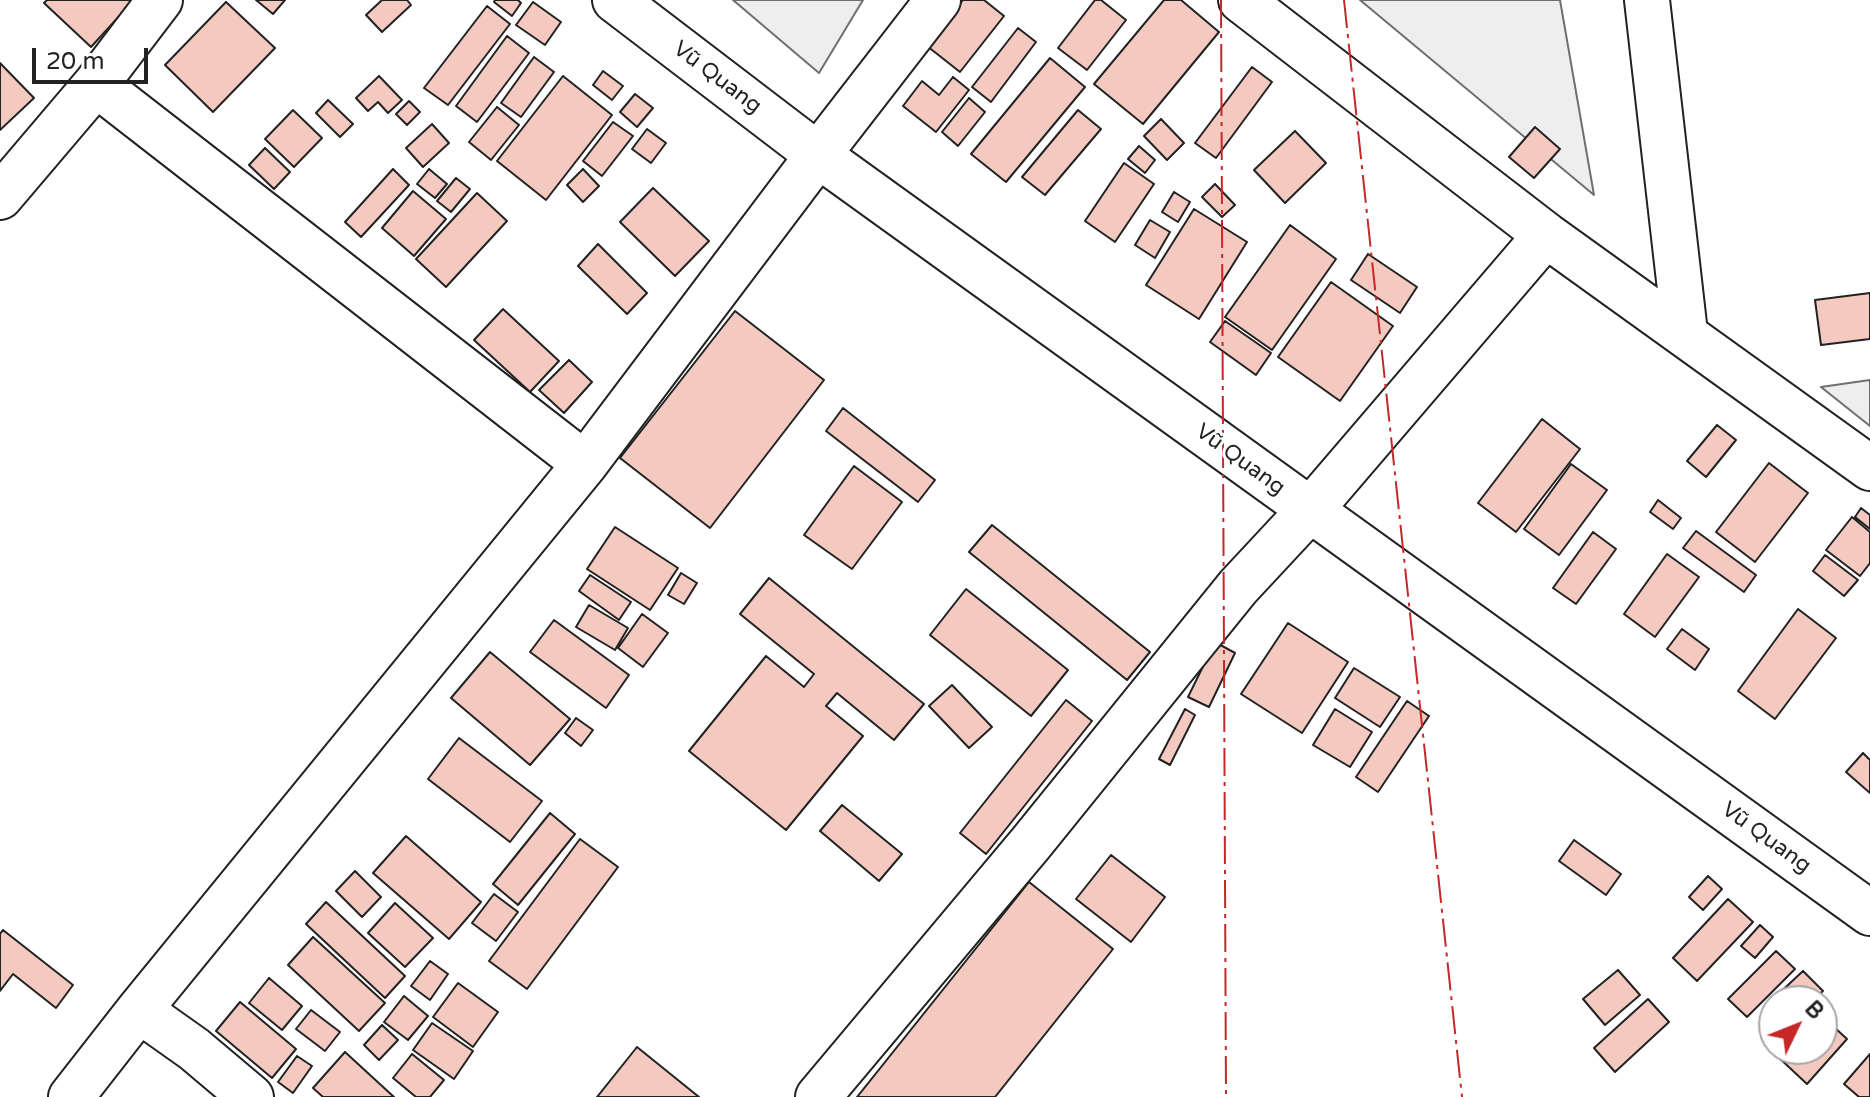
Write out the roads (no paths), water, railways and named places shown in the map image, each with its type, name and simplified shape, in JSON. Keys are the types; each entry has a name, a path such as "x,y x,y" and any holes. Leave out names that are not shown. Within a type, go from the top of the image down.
{"street":[{"path":"0,197 96,84 160,0"},
{"name":"Vũ Quang","path":"615,0 818,155 1870,913"},
{"path":"71,1097 585,464 938,0"},
{"path":"1241,0 1546,235 1870,468"},
{"path":"1647,0 1685,333"},
{"path":"96,84 585,464"},
{"path":"818,1097 1031,843 1238,587 1309,510 1546,235"},
{"path":"139,1010 194,1049 251,1097"}]}
